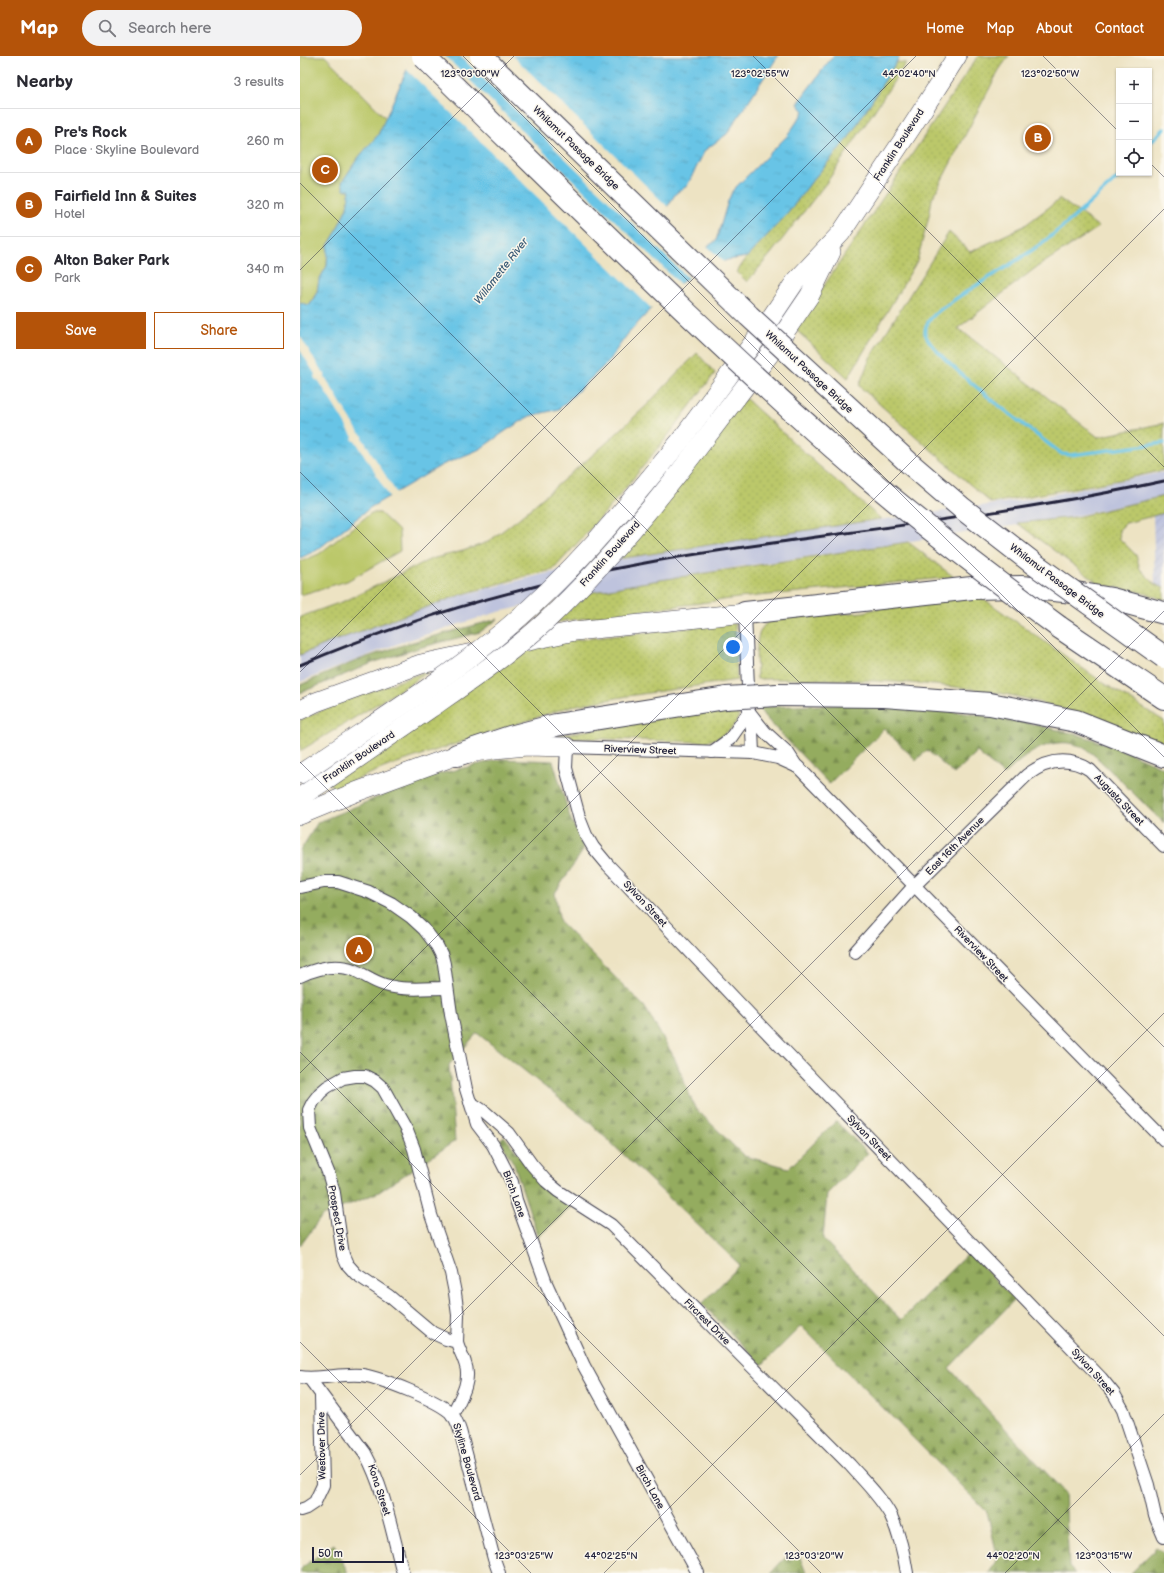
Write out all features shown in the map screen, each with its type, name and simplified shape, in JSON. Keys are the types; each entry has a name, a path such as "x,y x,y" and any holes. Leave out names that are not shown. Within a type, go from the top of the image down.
{"highway":[{"path":"423,56 685,311 804,422 870,480 962,555 1059,627 1164,698"},
{"name":"Whilamut Passage Bridge","path":"482,56 748,316 902,457 963,509 1034,564 1164,657"},
{"path":"745,613 972,588 1021,587 1064,590 1112,599 1164,613"},
{"path":"457,755 510,737 556,725 726,698 777,695 884,696 990,704 1076,721 1164,756"}],"main road":[{"name":"Franklin Boulevard","path":"300,798 472,680 511,651 544,622 592,575 652,508 772,351 810,295 840,234 957,56"},
{"name":"Franklin Boulevard","path":"307,769 457,668 496,638 529,609 569,570 621,512 681,440 762,331 795,282 840,234"},
{"path":"300,710 316,702 429,662 575,631 745,613"},
{"path":"300,815 356,792 457,755 494,749 527,746 567,747"}],"street":[{"path":"745,613 752,753"},
{"path":"712,752 730,739 749,712"},
{"name":"Riverview Street","path":"749,712 765,732 788,753 798,767 1164,1140"},
{"name":"Riverview Street","path":"567,747 752,753 778,758 798,767"},
{"name":"Sylvan Street","path":"567,747 566,768 580,820 593,847 608,865 755,1020 1101,1378 1114,1394 1124,1410 1148,1485 1155,1516 1164,1537"},
{"name":"Augusta Street","path":"1070,762 1083,766 1094,774 1164,846"},
{"name":"East 16th Avenue","path":"855,952 914,886 1027,775 1038,767 1047,763 1070,762"},
{"name":"Birch Lane","path":"300,887 324,882 338,882 369,892 391,903 416,921 437,946 442,956 466,1089 477,1124 493,1145 512,1182 516,1200 546,1283 568,1334 635,1461 698,1573"},
{"path":"300,976 332,966 354,970 384,985 396,988 447,988"},
{"name":"Prospect Drive","path":"452,1415 465,1386 467,1372 465,1363 458,1350 458,1315 451,1273 431,1216 414,1149 383,1088 375,1081 365,1076 344,1078 327,1087 320,1093 309,1110 309,1117 310,1128 328,1172 334,1193 344,1255 347,1264 356,1274 389,1296 433,1333 457,1342"},
{"name":"Fircrest Drive","path":"470,1102 485,1112 509,1133 532,1165 558,1191 611,1225 850,1465 882,1502 890,1515 896,1528 907,1573"},
{"name":"Skyline Boulevard","path":"304,1377 360,1375 374,1377 443,1407 452,1415 463,1442 499,1573"},
{"name":"Kona Street","path":"304,1377 321,1396 365,1453 372,1466 379,1483 403,1573"},
{"name":"Westover Drive","path":"300,1510 315,1502 323,1485 321,1396"}],"shaded area":[{"path":"1164,472 1164,496 1070,517 737,567 584,593 498,612 402,642 300,682 300,655 354,632 458,596 544,574 763,536 1024,500"},
{"path":"1164,513 1164,588 1155,584 1153,516"}],"green space":[{"path":"300,56 325,56 386,118 378,135 358,158 342,182 350,190 347,207 335,234 328,245 327,266 319,280 317,292 309,305 300,303"},
{"path":"978,56 1009,56 999,70 932,199 917,261 848,378 795,329"},
{"path":"896,62 906,63 827,182 747,282 737,272 747,257 788,213 812,181 849,137"},
{"path":"1060,199 1099,227 1034,269 958,328 1098,437 1164,423 1164,470 1125,479 991,503 859,386 870,358 949,232 970,252 1024,226"},
{"path":"697,353 715,373 663,442 610,507 553,570 463,594 331,642 300,655 300,617 347,600 431,559 463,551 488,542 518,519 603,446 645,407"},
{"path":"745,398 818,465 881,519 617,559"},
{"path":"1164,496 1164,513 1126,523 1119,530 1120,539 1136,555 1140,569 1155,584 1164,588 1164,600 1148,594 1099,584 1017,523 1076,517"},
{"path":"371,513 380,513 399,531 400,551 347,581 300,595 300,562 319,554"},
{"path":"908,542 954,577 738,598 556,622 583,594 641,583"},
{"path":"978,595 1105,684 1164,721 1164,745 1062,709 1020,697 999,693 939,685 879,681 757,679 756,654 758,637 766,623 773,619 864,612 886,606"},
{"path":"498,619 480,632 419,648 375,662 300,693 300,685 358,660 409,643"},
{"path":"735,623 737,680 572,706 391,765 333,789 329,782 529,645"},
{"path":"430,670 300,751 300,720 339,703"},
{"path":"872,704 995,717 1043,726 1080,735 1104,743 1164,768 1164,823 1097,758 1084,748 1073,744 1051,744 1040,748 1030,753 1004,775 977,752 954,774 927,750 916,760 884,729 829,784 765,717 758,707"},
{"path":"740,708 736,721 728,731 717,738 703,742 575,738 556,736 704,709"},
{"path":"501,759 553,761 570,817 584,849 555,893 560,922 644,1006 674,1057 695,1108 744,1156 789,1168 836,1121 868,1153 827,1194 823,1239 901,1320 969,1252 1014,1300 949,1368 1065,1493 1069,1567 1075,1573 989,1573 998,1559 987,1512 801,1326 762,1365 702,1304 740,1265 589,1122 477,1033 449,1065 455,1141 379,1192 322,1216 300,1246 300,851 318,822 430,776"},
{"path":"504,1136 542,1184 571,1207 538,1237 514,1164 500,1140"},
{"path":"334,1544 348,1573 300,1573 300,1569"},
{"path":"1156,1548 1164,1553 1164,1573 1131,1573"},
{"path":"799,1555 806,1573 771,1573 784,1559"}],"water":[{"name":"Willamette River","path":"413,56 778,56 727,134 705,150 687,186 676,193 662,215 689,258 716,241 728,201 733,190 788,135 804,111 798,104 833,56 900,56 849,137 812,181 788,213 747,257 727,260 694,273 660,299 627,335 606,364 559,409 530,416 480,449 442,465 371,507 317,550 300,558 300,303 310,305 317,292 319,280 327,266 328,246 347,207 350,190 344,190 342,182 358,158 378,135"}],"pier":[{"path":"411,56 445,56 681,285 661,301 653,310 406,69"},
{"path":"460,56 513,56 669,208 664,215 669,233 689,256 706,245 725,263 695,274 689,279"},
{"path":"300,336 325,374 325,377 359,433 363,436 363,439 397,494 390,498 357,443 352,439 353,437 319,381 314,377 315,374 300,350"}],"waterway":[{"path":"1152,141 1164,129"},
{"path":"1120,176 1078,214 1043,242 940,310 928,322 925,332 930,342 963,375 986,395 1062,454 1071,455 1164,443"}],"railway":[{"path":"300,665 384,632 470,604 601,571 709,552 1018,508 1164,481"}],"place":[{"name":"Fairfield Inn & Suites","path":"1038,138"},
{"name":"Alton Baker Park","path":"325,170"},
{"name":"Pre's Rock","path":"359,950"}]}
